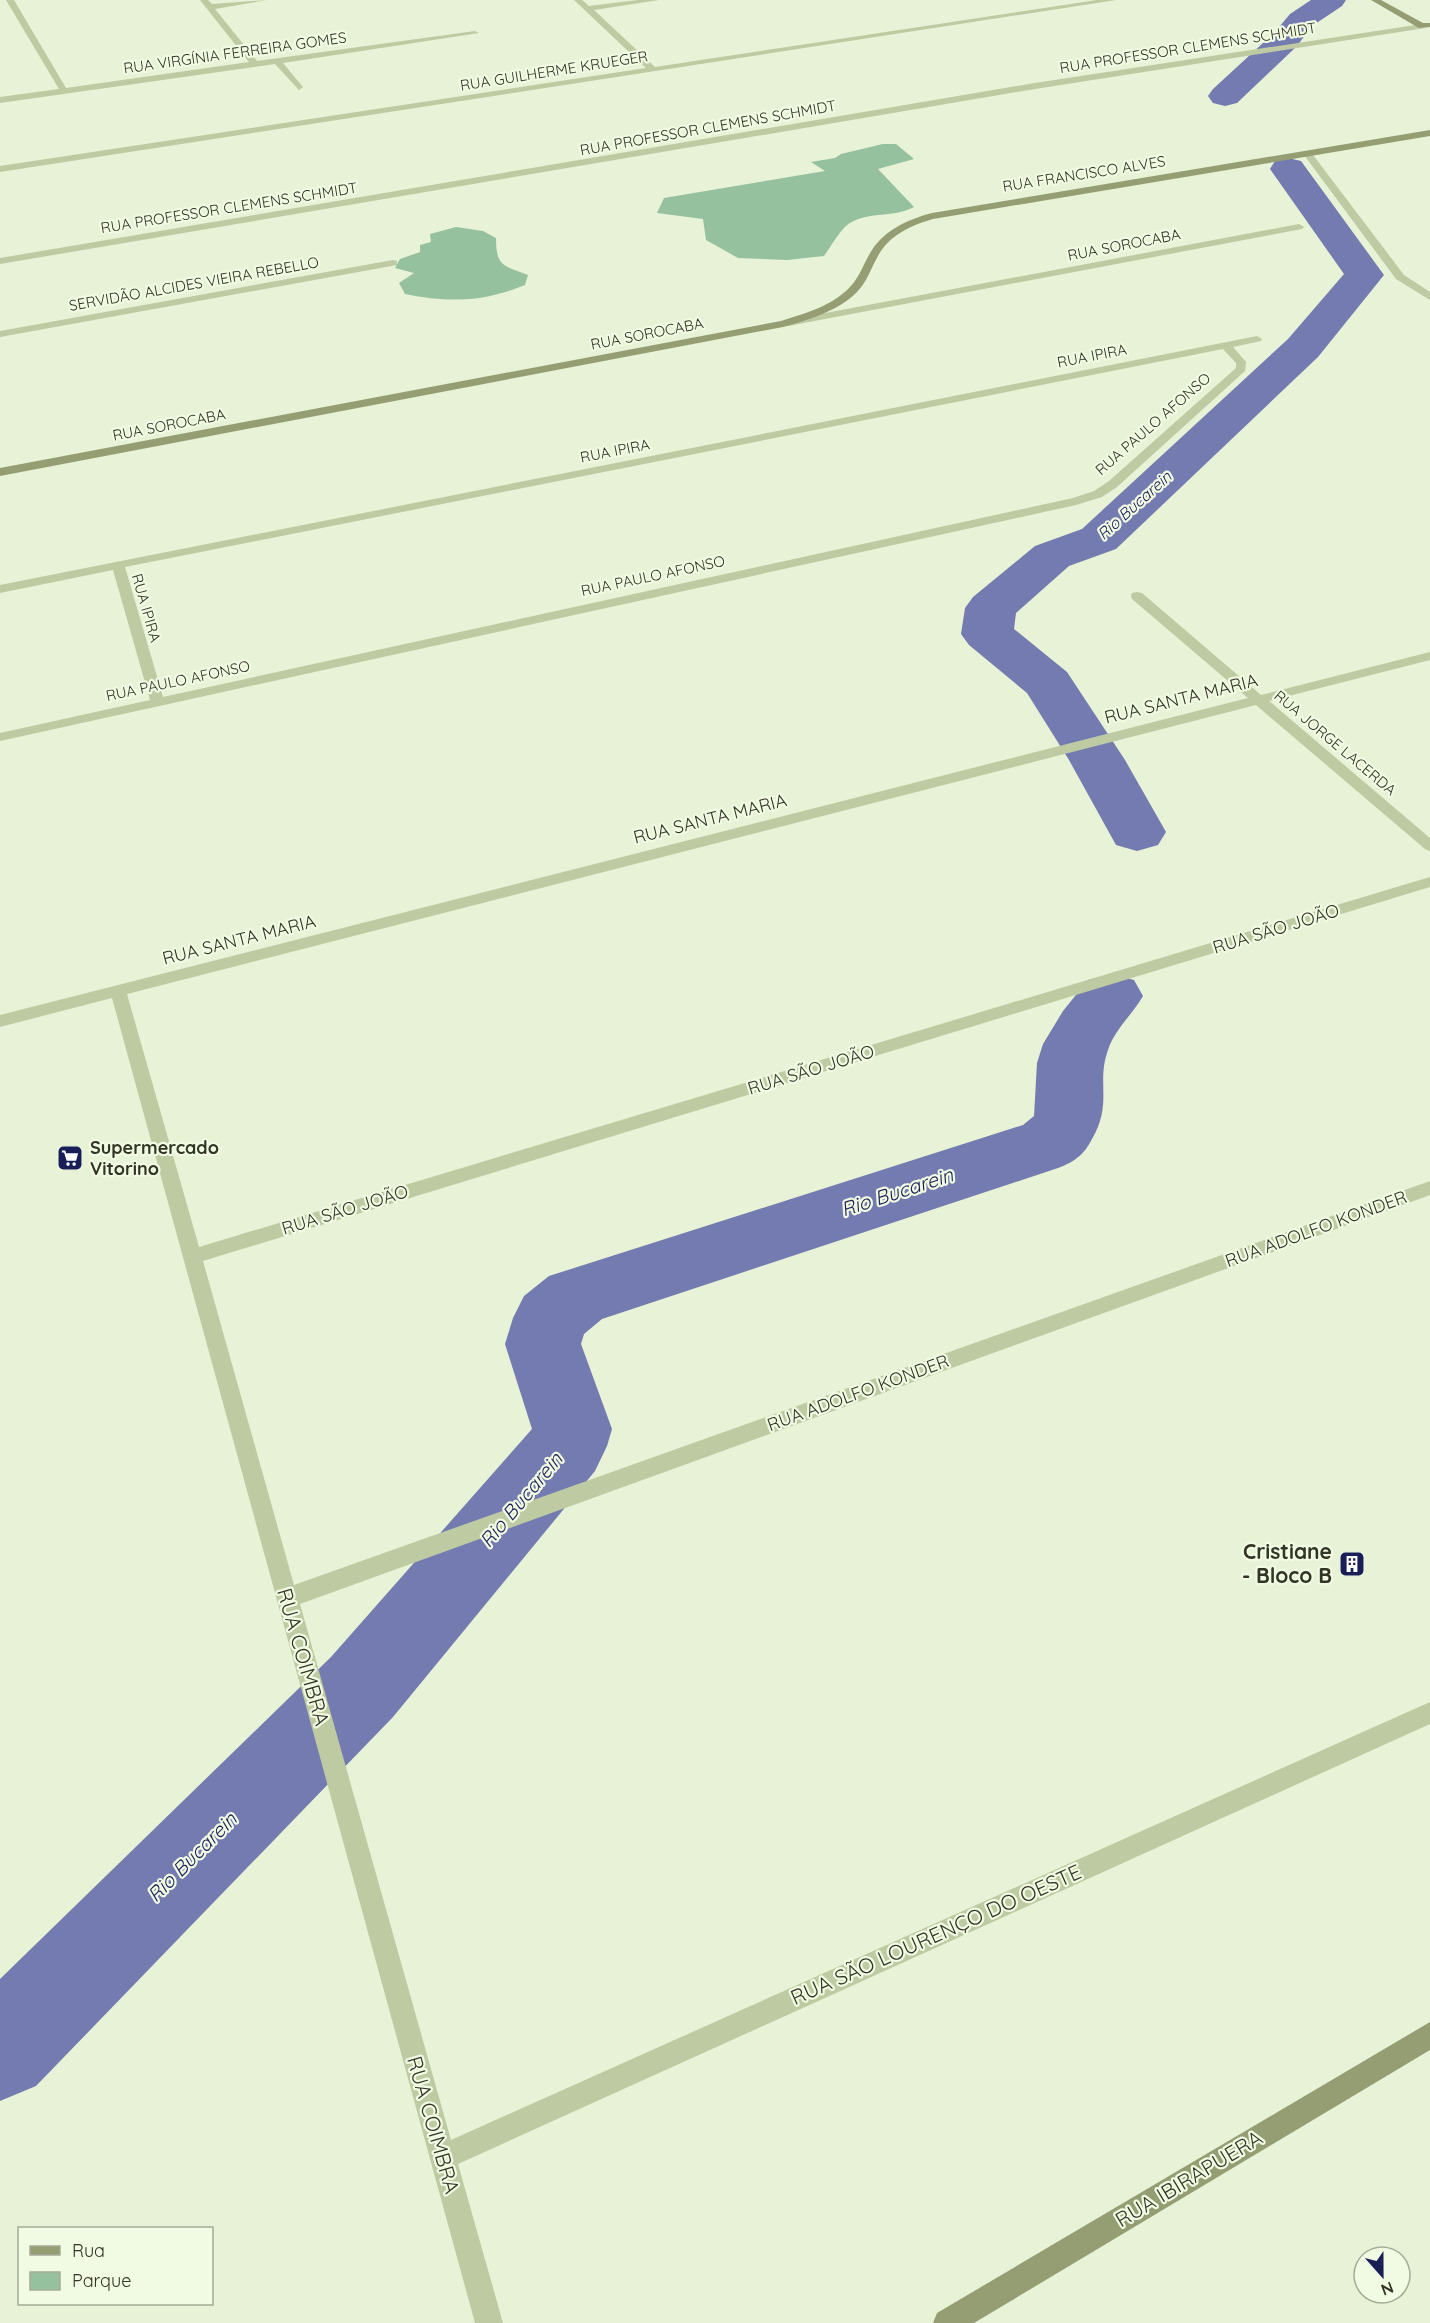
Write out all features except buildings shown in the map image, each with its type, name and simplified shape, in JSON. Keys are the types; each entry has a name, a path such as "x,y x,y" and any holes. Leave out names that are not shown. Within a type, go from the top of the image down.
{"main road":[{"path":"1375,0 1426,26"},
{"name":"RUA FRANCISCO ALVES","path":"783,324 811,315 844,297 855,288 876,249 884,240 913,222 957,210 1430,133"},
{"name":"RUA SOROCABA","path":"0,472 783,324"},
{"name":"RUA IBIRAPUERA","path":"947,2323 1430,2035"}],"street":[{"path":"10,0 64,91"},
{"path":"207,3 263,0"},
{"path":"578,0 653,70"},
{"path":"587,9 655,0"},
{"name":"RUA GUILHERME KRUEGER","path":"0,169 1112,0"},
{"path":"207,3 255,64"},
{"name":"RUA PROFESSOR CLEMENS SCHMIDT","path":"0,261 793,129 1035,86 1426,26"},
{"name":"RUA VIRGÍNIA FERREIRA GOMES","path":"0,100 475,33"},
{"path":"277,61 298,87"},
{"path":"1307,153 1400,277 1430,297"},
{"name":"RUA SOROCABA","path":"783,324 1299,227"},
{"name":"SERVIDÃO ALCIDES VIEIRA REBELLO","path":"0,334 393,263"},
{"name":"RUA IPIRA","path":"158,702 118,565 1257,339"},
{"name":"RUA PAULO AFONSO","path":"0,737 1076,501 1098,494 1113,484 1241,369 1241,362 1225,345"},
{"path":"0,588 118,565"},
{"name":"RUA JORGE LACERDA","path":"1137,596 1430,846"},
{"name":"RUA SANTA MARIA","path":"0,1021 1430,656"},
{"name":"RUA SÃO JOÃO","path":"191,1257 1430,882"},
{"name":"RUA COIMBRA","path":"118,991 489,2323"},
{"name":"RUA ADOLFO KONDER","path":"286,1598 1430,1188"},
{"name":"RUA SÃO LOURENÇO DO OESTE","path":"442,2158 1430,1713"}],"green space":[{"path":"883,144 896,144 914,159 878,169 914,207 858,219 850,223 824,256 787,260 738,258 706,240 703,219 657,213 664,198 825,171 811,162 835,158 841,154"},
{"path":"456,227 483,231 496,238 497,254 500,260 507,267 528,275 525,285 480,298 452,300 405,294 399,283 414,273 395,268 400,259 420,252 420,245 431,242 430,234"}],"waterway":[{"name":"Rio Bucarein","path":"1225,96 1286,39 1301,20 1331,0"},
{"name":"Rio Bucarein","path":"1137,832 1097,760 1048,683 987,634 991,608 1052,556 1099,539 1303,348 1364,275 1288,169"},
{"name":"Rio Bucarein","path":"0,2050 362,1687 567,1446 572,1429 543,1344 551,1318 576,1297 1038,1148 1052,1141 1060,1134 1069,1116 1073,1053 1086,1027 1111,996"}],"place":[{"name":"Supermercado Vitorino","path":"70,1158"},
{"name":"Cristiane - Bloco B","path":"1352,1564"}]}
